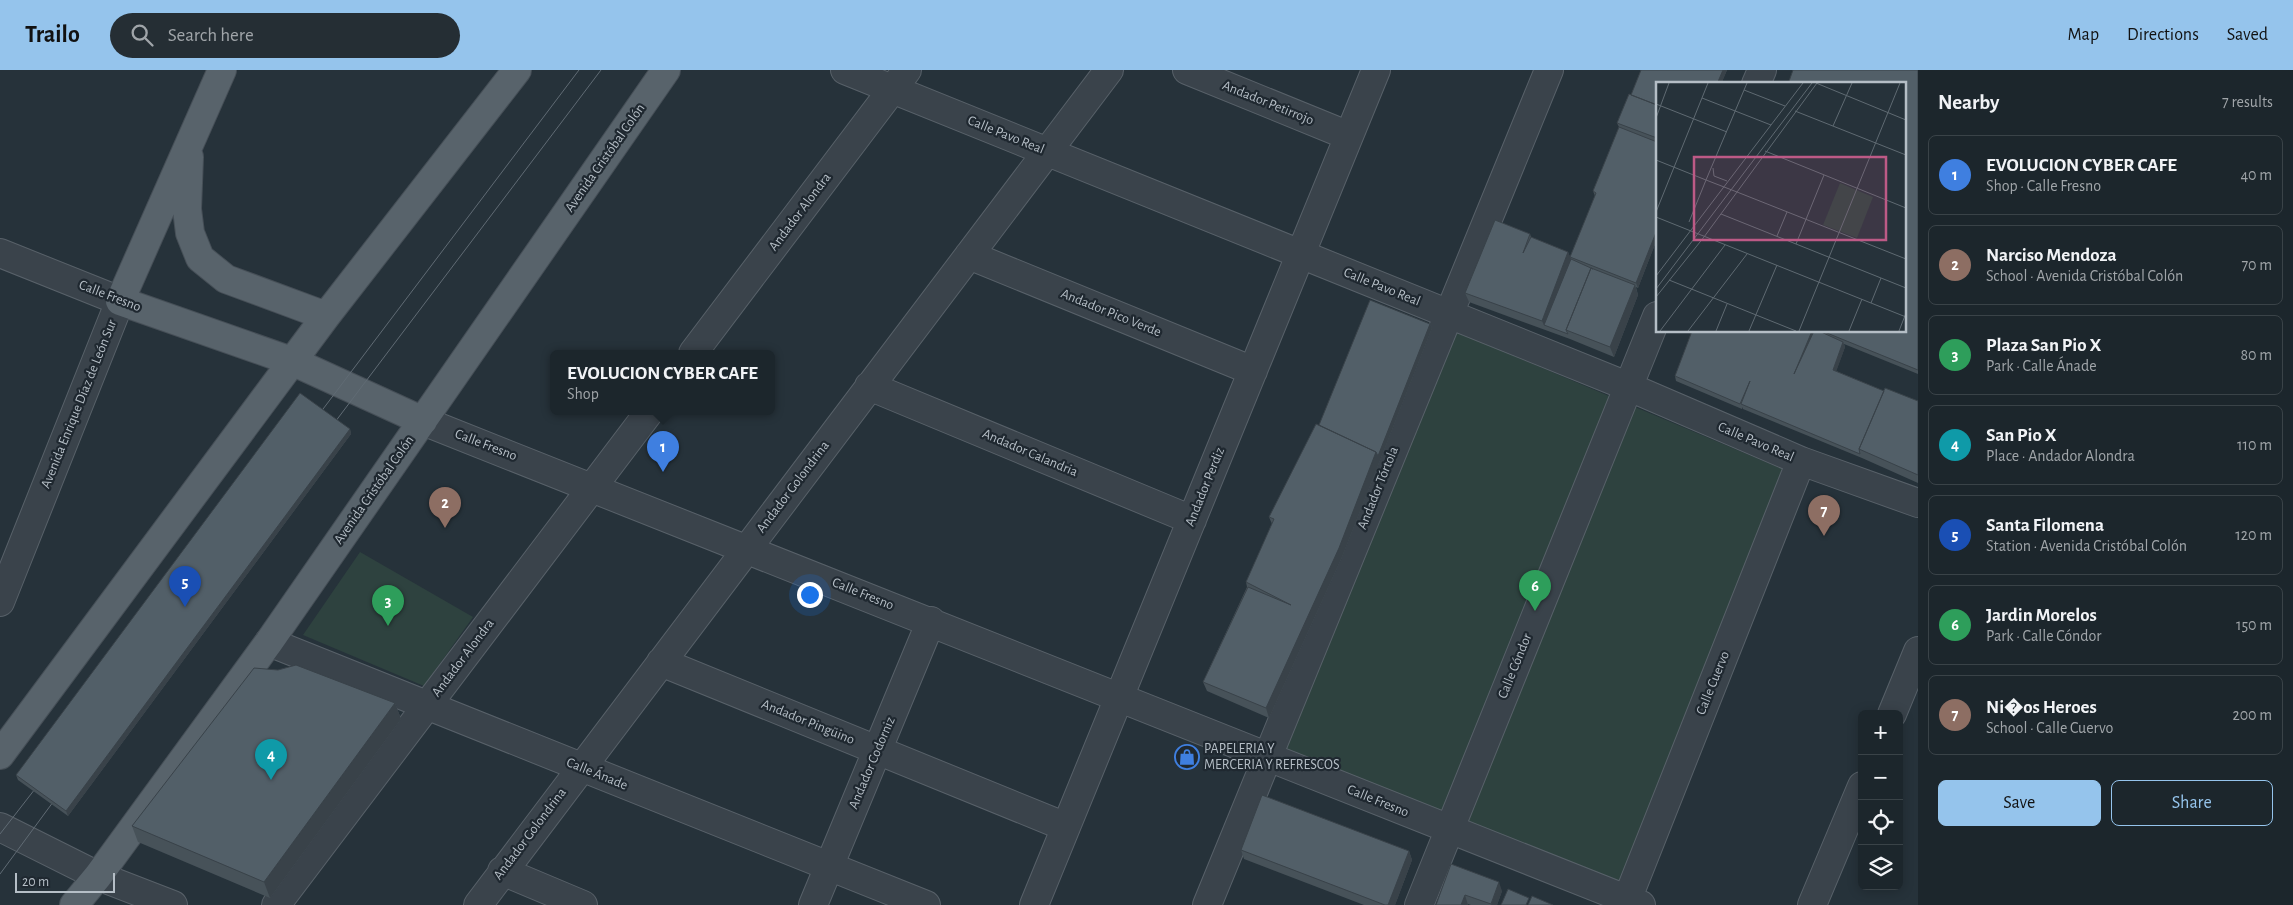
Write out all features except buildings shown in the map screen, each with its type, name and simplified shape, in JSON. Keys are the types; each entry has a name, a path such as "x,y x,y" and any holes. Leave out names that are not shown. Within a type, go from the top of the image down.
{"main road":[{"name":"Avenida Enrique Díaz de León Sur","path":"120,301 222,70"},
{"path":"0,755 294,362 326,316 517,70"},
{"name":"Avenida Cristóbal Colón","path":"74,905 98,876 269,642 666,70"},
{"path":"190,143 187,209 190,233 200,258 226,279 326,316"},
{"name":"Calle Fresno","path":"120,301 294,362 423,421"}],"street":[{"name":"Calle Pavo Real","path":"845,70 900,80 1047,151 1627,386 1801,461 1918,503"},
{"name":"Andador Golondrina","path":"478,905 1109,70"},
{"name":"Andador Petirrojo","path":"1187,70 1349,136"},
{"name":"Andador Perdiz","path":"1034,905 1376,70"},
{"name":"Andador Tórtola","path":"1207,905 1549,70"},
{"path":"1757,82 1762,70"},
{"name":"Andador Alondra","path":"695,350 900,80"},
{"name":"Calle Fresno","path":"0,254 120,301"},
{"name":"Andador Pico Verde","path":"969,255 1253,371"},
{"name":"Avenida Enrique Díaz de León Sur","path":"0,602 120,301"},
{"name":"Calle Cóndor","path":"1419,905 1627,386 1656,318"},
{"name":"Andador Calandria","path":"869,386 1192,520"},
{"name":"Andador Alondra","path":"276,905 647,415"},
{"name":"Calle Fresno","path":"423,421 592,486 1631,903"},
{"name":"Calle Cuervo","path":"1631,903 1801,461"},
{"name":"Andador Codorniz","path":"814,905 931,622"},
{"name":"Calle Ánade","path":"269,642 926,905"},
{"path":"1894,710 1918,651"},
{"name":"Andador Pingüino","path":"661,662 1066,827"},
{"path":"1812,905 1858,796"},
{"path":"0,827 98,876 173,905"},
{"path":"502,872 583,905"}],"green space":[{"path":"1452,330 1785,470 1623,885 1282,751"},
{"path":"360,552 473,617 424,686 303,635"}],"tram line":[{"path":"314,421 579,70"},
{"path":"329,430 601,70"},
{"path":"0,834 42,780"},
{"path":"0,874 59,794"}],"place":[{"name":"EVOLUCION CYBER CAFE","path":"663,472"},
{"name":"Narciso Mendoza","path":"445,528"},
{"name":"Ni�os Heroes","path":"1824,536"},
{"name":"Santa Filomena","path":"185,607"},
{"name":"Jardin Morelos","path":"1535,611"},
{"name":"Plaza San Pio X","path":"388,626"},
{"name":"PAPELERIA Y MERCERIA Y REFRESCOS","path":"1187,757"},
{"name":"San Pio X","path":"271,780"}]}
